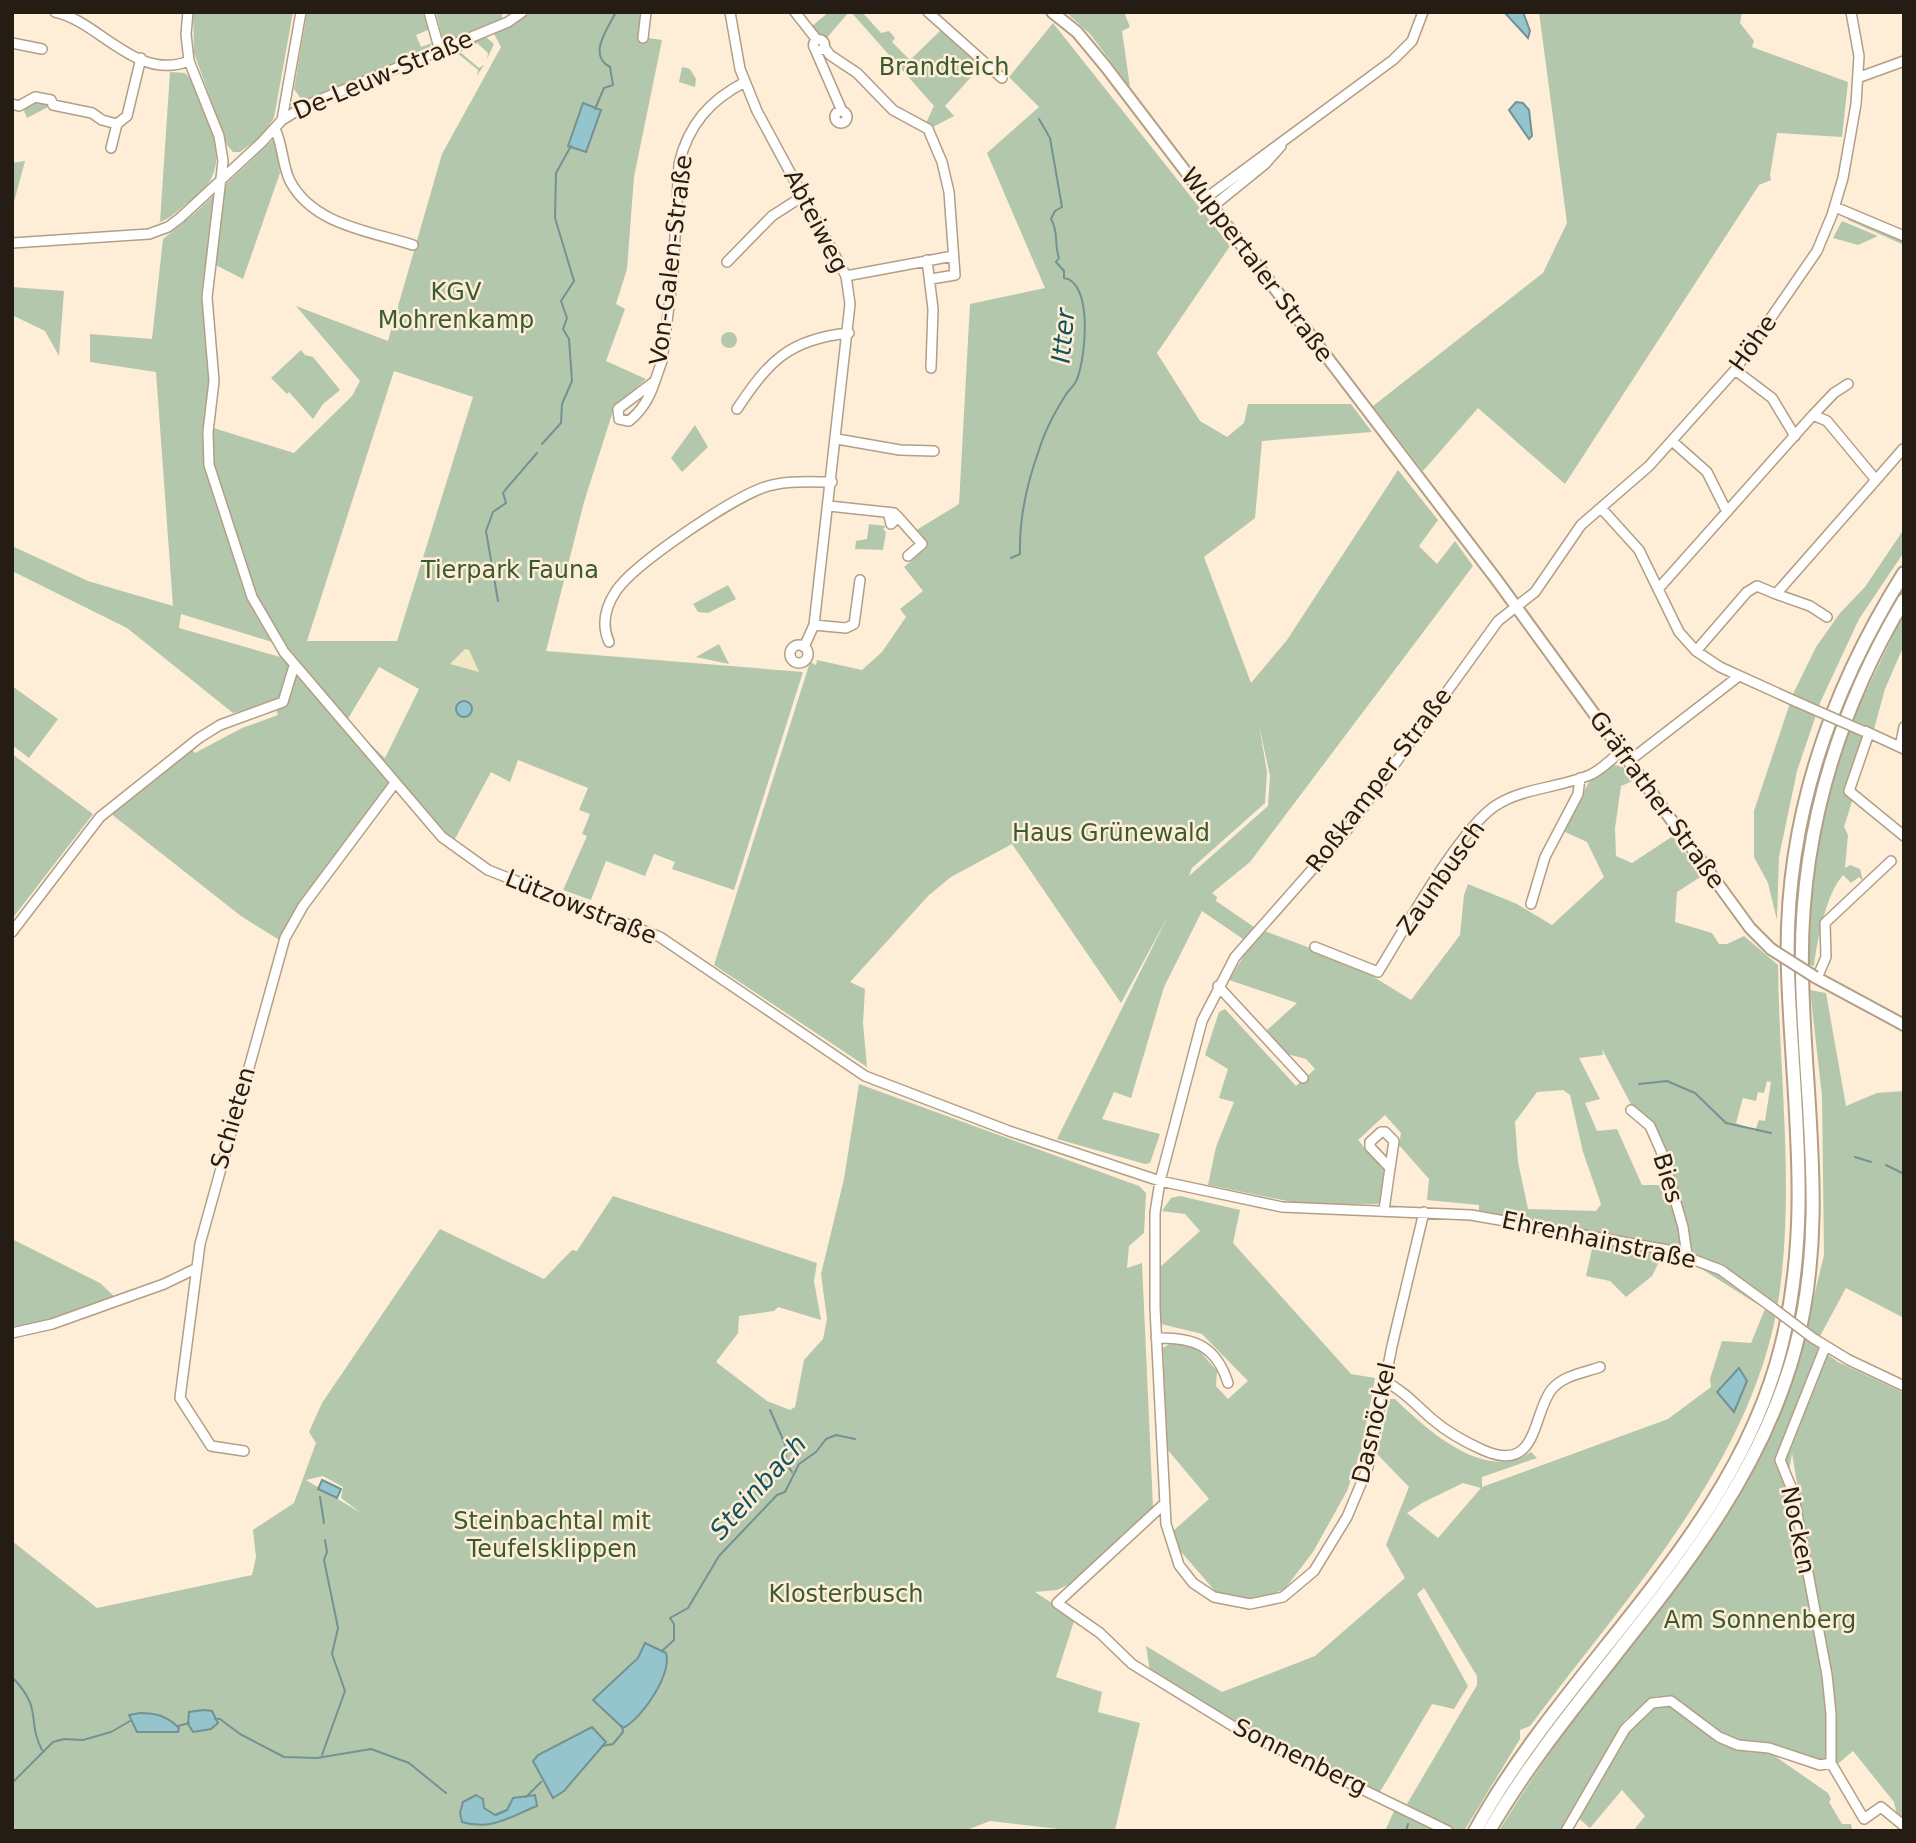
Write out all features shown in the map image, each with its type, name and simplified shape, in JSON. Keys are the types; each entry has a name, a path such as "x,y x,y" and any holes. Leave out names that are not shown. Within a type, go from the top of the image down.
{"highway":[{"path":"1475,1831 1535,1736 1692,1532 1744,1446 1770,1384 1789,1311 1800,1223 1798,1133 1787,968 1787,924 1796,839 1816,756 1834,706 1865,639 1904,573"},
{"path":"1489,1831 1547,1742 1704,1538 1757,1451 1783,1388 1803,1313 1814,1224 1812,1137 1802,975 1804,883 1810,841 1830,757 1847,712 1864,673 1904,600"}],"main road":[{"name":"Wuppertaler Straße","path":"1052,12 1086,42 1454,525"},
{"name":"Gräfrather Straße","path":"1454,525 1750,928 1771,949 1904,1025"}],"street":[{"path":"55,12 67,13 107,42 141,58 166,66 189,61"},
{"name":"Lützowstraße","path":"188,12 186,34 189,61 219,136 223,161 207,297 214,381 208,432 209,465 252,597 294,666 434,829 474,862 660,937 865,1076 885,1086 1046,1143"},
{"path":"13,242 154,233 180,218 282,120 301,12"},
{"path":"429,12 440,51"},
{"name":"De-Leuw-Straße","path":"282,120 305,106 440,51 522,12"},
{"path":"643,38 646,12"},
{"name":"Abteiweg","path":"730,12 745,82 846,276 850,304 849,333 814,625 804,647"},
{"path":"795,12 819,46 857,73 893,110 928,129 942,162 949,192 955,275 931,279"},
{"path":"928,12 1002,78"},
{"path":"1209,202 1265,164 1283,144 1404,50 1418,30 1423,12"},
{"name":"Höhe","path":"1515,607 1535,592 1573,536 1672,442 1735,370 1817,251 1835,206 1852,132 1860,77 1851,12"},
{"path":"12,43 42,49"},
{"path":"819,46 842,111"},
{"path":"111,148 117,124 127,116 141,58"},
{"path":"1860,77 1904,61"},
{"name":"Von-Galen-Straße","path":"655,381 621,406 617,412 619,419 629,421 637,414 648,399 655,381 662,361 670,304 679,164 684,147 695,124 709,106 745,82"},
{"path":"12,104 19,106 35,97 51,100 53,105 92,113 117,124"},
{"path":"275,129 289,179 309,205 324,216 413,245"},
{"path":"727,262 763,224 803,196"},
{"path":"1835,206 1904,236"},
{"path":"846,276 953,256"},
{"path":"927,260 931,279 934,333 931,368"},
{"path":"737,409 764,371 782,354 810,339 849,333"},
{"path":"1735,370 1772,398 1795,436"},
{"path":"1659,588 1813,415 1834,393 1848,384"},
{"path":"1813,415 1827,421 1876,480"},
{"path":"836,439 900,450 934,451"},
{"path":"1672,442 1707,472 1727,512"},
{"path":"1776,594 1903,450"},
{"path":"610,642 605,614 618,588 706,518 727,504 764,487 832,482"},
{"path":"829,506 888,512 898,517 922,544 908,556"},
{"path":"1601,508 1639,550 1679,632 1696,651 1739,676 1902,748 1904,727"},
{"path":"814,625 846,628 854,624 860,580"},
{"path":"1696,651 1747,592 1757,586 1810,606 1827,617"},
{"name":"Roßkamper Straße","path":"1160,1181 1202,1021 1235,957 1347,830 1498,621 1515,607"},
{"path":"12,932 100,817 199,738 220,725 283,702 294,666"},
{"path":"1629,761 1739,676"},
{"path":"1866,732 1849,791 1904,836"},
{"name":"Zaunbusch","path":"1315,947 1378,972 1446,865 1479,821 1494,807 1510,799 1580,778 1604,766 1621,751"},
{"path":"1531,904 1545,856 1578,794 1580,778"},
{"name":"Schieten","path":"244,1451 211,1446 180,1398 195,1269 216,1179 285,938 303,906 395,783"},
{"path":"1816,977 1825,957 1825,923 1891,861"},
{"path":"1218,986 1303,1078"},
{"name":"Bies","path":"1631,1111 1650,1126 1661,1151 1683,1227 1687,1255"},
{"name":"Ehrenhainstraße","path":"1046,1143 1160,1181 1282,1207 1424,1212 1536,1225 1687,1255 1721,1270 1825,1347 1904,1386"},
{"path":"1384,1210 1390,1168"},
{"name":"Dasnöckel","path":"1160,1181 1154,1261 1164,1504 1175,1557 1186,1575 1203,1591 1222,1601 1238,1604 1261,1604 1283,1597 1314,1570 1347,1517 1368,1467 1424,1212"},
{"path":"12,1333 52,1324 164,1284 195,1269"},
{"path":"1156,1338 1180,1336 1195,1340 1221,1367 1228,1383"},
{"name":"Nocken","path":"1825,1347 1780,1460 1793,1492 1826,1675 1831,1714 1831,1763"},
{"path":"1386,1382 1398,1388 1451,1433 1484,1450 1505,1454 1517,1451 1531,1441 1548,1394 1558,1383 1600,1367"},
{"name":"Sonnenberg","path":"1164,1504 1057,1603 1100,1633 1132,1664 1236,1728 1412,1811 1448,1831"},
{"path":"1566,1831 1625,1729 1653,1703 1671,1701 1709,1731 1738,1745 1769,1748 1820,1765 1831,1763 1864,1819 1881,1807 1904,1826"}],"green space":[{"path":"193,12 293,12 274,118 262,136 240,152 233,152 227,145 194,53"},
{"path":"307,12 423,12 428,30 416,35 421,47 432,43 428,50 308,101 302,100 294,89"},
{"path":"436,12 502,12 502,20 447,43 443,40"},
{"path":"525,12 643,12 641,37 662,40 634,177 627,269 616,304 625,309 606,361 646,379 614,408 584,502 546,651 803,672 734,890 672,869 675,862 654,854 645,876 606,861 591,900 563,890 587,836 582,834 590,814 579,810 588,788 518,760 510,782 491,772 456,837 447,848 399,793 394,792 286,927 281,941 241,916 110,813 191,749 195,753 242,728 278,715 274,703 233,713 127,628 12,571 12,546 88,581 173,606 156,372 90,362 90,334 152,339 163,239 194,214 273,140 277,143 280,173 243,279 208,261 211,378 204,425 294,453 352,396 360,381 296,306 388,341 442,154 501,47 493,32","holes":["583,104 587,151 568,145","394,371 473,397 397,641 307,641","181,614 272,642 280,657 179,628","379,667 419,689 385,758 346,722"]},
{"path":"829,12 849,12 825,40 812,26"},
{"name":"Brandteich","path":"851,12 862,12 881,33 889,31 895,38 892,42 910,60 942,29 981,66 945,106 954,116 933,127 926,123 934,106"},
{"path":"1066,12 1124,12 1130,27 1122,31 1130,87 1090,34"},
{"path":"1539,12 1742,12 1740,23 1754,41 1752,47 1848,82 1842,137 1777,133 1771,180 1759,185 1565,484 1478,408 1423,471 1373,406 1543,273 1567,223"},
{"name":"Haus Grünewald","path":"1053,23 1230,246 1157,353 1200,421 1227,437 1244,423 1248,404 1351,404 1372,432 1262,441 1255,518 1204,557 1251,683 1287,640 1398,470 1438,520 1419,546 1437,564 1455,541 1473,566 1250,862 1212,893 1217,897 1216,901 1254,927 1243,939 1202,911 1164,987 1131,1098 1114,1092 1102,1119 1160,1134 1150,1163 1145,1164 1057,1139 1168,916 1121,1003 1012,844 951,877 929,895 850,982 865,989 863,1023 867,1067 714,965 810,662 816,665 817,660 862,670 882,652 906,617 900,609 923,591 904,567 928,546 915,531 959,504 970,304 1045,288 987,153 1039,107 1009,77","holes":["1259,725 1270,776 1268,806 1189,876 1192,868 1265,803 1267,772"]},
{"path":"485,36 494,44 487,59 488,53 477,43 460,52 479,68 484,65 477,76 478,70 457,53 453,56 449,51"},
{"path":"682,67 690,69 696,79 695,87 679,82"},
{"path":"170,72 185,73 192,80 212,129 216,160 213,175 204,189 173,215 160,222"},
{"path":"37,100 49,103 50,106 27,118 24,111 26,106"},
{"path":"25,161 14,202 12,202 12,163"},
{"path":"1847,217 1904,240 1904,245 1848,220"},
{"path":"1842,221 1878,236 1858,245 1833,238"},
{"path":"12,287 64,291 59,356 45,331 12,315"},
{"path":"729,332 735,334 735,346 729,348 723,346 721,340 723,334"},
{"path":"301,350 305,355 313,357 340,390 323,404 313,419 289,392 287,394 271,378"},
{"path":"695,425 708,447 682,472 671,458"},
{"path":"869,524 886,526 883,529 886,532 883,550 855,549 856,541 867,539"},
{"path":"1904,529 1904,552 1859,619 1820,703 1797,771 1779,857 1777,920 1768,883 1754,857 1754,811 1793,694 1816,647 1840,613 1865,587"},
{"path":"728,585 736,599 708,613 698,612 693,604"},
{"path":"1904,613 1904,645 1885,689 1874,729 1852,720"},
{"path":"719,644 729,664 696,657"},
{"path":"12,686 58,719 29,758 12,745"},
{"path":"1847,729 1871,740 1844,827 1848,835 1845,868 1850,865 1860,869 1863,881 1859,877 1851,883 1843,875 1837,883 1823,918 1814,966 1808,965 1809,934 1818,845 1830,787"},
{"path":"12,754 93,814 12,919"},
{"path":"1613,765 1622,766 1633,781 1621,786 1615,828 1616,856 1632,863 1673,836 1702,876 1677,892 1675,922 1712,933 1719,944 1727,944 1744,936 1778,965 1786,1168 1780,1289 1767,1350 1746,1409 1717,1466 1684,1521 1646,1575 1530,1726 1520,1730 1520,1739 1464,1831 1385,1831 1394,1811 1410,1815 1413,1809 1407,1804 1477,1685 1477,1676 1424,1588 1417,1594 1468,1686 1454,1709 1432,1704 1380,1792 1227,1717 1150,1672 1146,1646 1222,1692 1315,1656 1405,1578 1386,1545 1409,1487 1377,1454 1390,1399 1395,1399 1440,1438 1477,1457 1495,1462 1514,1460 1531,1452 1537,1458 1482,1477 1482,1487 1668,1419 1711,1387 1710,1379 1722,1341 1751,1343 1765,1309 1689,1261 1684,1248 1668,1244 1652,1276 1626,1297 1610,1281 1586,1276 1594,1240 1479,1222 1479,1205 1427,1200 1429,1179 1399,1145 1401,1133 1385,1115 1358,1140 1386,1173 1382,1199 1378,1204 1302,1204 1208,1185 1216,1147 1234,1102 1219,1098 1228,1069 1205,1055 1219,1012 1225,1009 1296,1086 1315,1069 1306,1059 1287,1054 1266,1031 1297,1003 1229,980 1245,954 1265,931 1353,964 1411,1000 1460,935 1464,895 1468,884 1517,904 1552,925 1604,877 1587,842 1563,831 1589,782","holes":["1602,1049 1634,1110 1663,1148 1667,1185 1642,1185 1617,1129 1597,1131 1585,1103 1600,1099 1579,1058 1603,1055","1767,1081 1771,1082 1765,1121 1759,1120 1755,1131 1736,1123 1743,1098 1756,1101 1758,1092 1764,1093","1563,1090 1570,1095 1583,1152 1601,1204 1596,1211 1528,1209 1518,1162 1515,1122 1537,1092","1463,1483 1481,1488 1438,1538 1407,1513"]},
{"path":"1810,990 1826,993 1846,1106 1877,1093 1904,1091 1904,1318 1846,1288 1820,1336 1806,1329 1824,1255 1822,1096"},
{"name":"Klosterbusch","path":"859,1084 1139,1186 1146,1193 1144,1233 1129,1246 1127,1268 1142,1263 1153,1507 1076,1581 1057,1590 1035,1592 1075,1618 1056,1677 1102,1692 1098,1712 1140,1723 1115,1830 1075,1831 990,1821 964,1831 12,1831 12,1541 97,1608 252,1575 256,1557 253,1530 294,1503 316,1443 309,1432 322,1403 440,1229 544,1279 572,1250 577,1251 613,1196 817,1263 814,1281 821,1320 778,1307 774,1311 739,1316 738,1333 716,1362 767,1401 790,1410 795,1407 804,1360 823,1339 827,1319 821,1274 844,1179","holes":["323,1476 343,1487 341,1498 361,1513 306,1480","597,1732 606,1742 580,1773","536,1806 500,1822 483,1825 463,1822 460,1813 495,1816 507,1810"]},
{"path":"1180,1196 1240,1210 1233,1243 1351,1374 1375,1378 1361,1451 1347,1491 1313,1552 1284,1590 1252,1599 1216,1592 1176,1546 1173,1531 1209,1499 1167,1449 1163,1348 1173,1342 1198,1349 1217,1371 1216,1386 1228,1399 1248,1381 1202,1334 1161,1324 1159,1268 1200,1231 1185,1214 1162,1211 1171,1198"},
{"path":"12,1239 100,1283 116,1298 38,1326 12,1331"},
{"path":"1804,1337 1838,1362 1904,1393 1904,1822 1898,1819 1894,1802 1853,1751 1834,1767 1829,1680 1792,1453 1787,1483 1825,1676 1830,1715 1828,1761 1767,1748 1732,1737 1678,1704 1656,1696 1625,1720 1563,1831 1499,1831 1559,1741 1681,1581 1742,1490 1768,1442 1789,1391"},
{"name":"Am Sonnenberg","path":"1669,1705 1730,1747 1769,1752 1828,1793 1831,1799 1829,1802 1842,1824 1851,1824 1852,1829 1633,1831 1645,1816 1622,1790 1590,1828 1577,1817 1628,1734 1652,1708"}],"sand":[{"path":"465,649 469,650 479,672 450,664"}],"water":[{"path":"1504,12 1523,12 1530,31 1528,38"},
{"path":"1516,102 1523,103 1529,110 1532,136 1529,139 1509,110"},
{"path":"583,103 601,110 586,152 568,146"},
{"path":"464,701 470,703 470,715 464,717 458,715 456,709 458,703"},
{"path":"1739,1368 1747,1381 1734,1412 1717,1392"},
{"path":"322,1480 341,1489 337,1498 318,1489"},
{"path":"645,1643 666,1653 667,1662 660,1684 647,1706 623,1728 593,1700 638,1658"},
{"path":"212,1711 218,1723 211,1729 193,1732 188,1724 189,1712"},
{"path":"140,1713 166,1718 179,1728 178,1732 137,1732 129,1715"},
{"path":"592,1727 606,1742 564,1791 553,1798 533,1761 538,1755"},
{"path":"476,1795 483,1799 484,1808 495,1815 507,1810 513,1798 535,1795 537,1806 492,1824 462,1822 460,1813 463,1802"}],"waterway":[{"path":"595,109 604,88 613,85 610,67 603,62 600,49 601,41 616,12"},
{"name":"Itter","path":"1011,558 1020,554 1022,514 1027,488 1044,437 1066,394 1076,381 1083,354 1085,322 1080,292 1073,283 1064,278 1064,271 1056,262 1059,258 1051,219 1055,211 1062,207 1050,138 1039,119"},
{"path":"542,444 561,423 562,404 572,381 569,339 563,329 567,318 561,301 574,281 555,218 556,173 571,146"},
{"path":"498,601 486,531 493,512 506,503 503,493 537,453"},
{"path":"1639,1084 1667,1081 1695,1093 1726,1123 1771,1133"},
{"path":"1855,1157 1871,1162"},
{"path":"1886,1165 1904,1174"},
{"path":"770,1410 785,1444 786,1463 792,1472"},
{"name":"Steinbach","path":"662,1651 674,1640 674,1624 670,1618 688,1608 719,1556 777,1495 785,1492 799,1464 816,1452 826,1439 836,1435 855,1439"},
{"path":"320,1497 324,1523"},
{"path":"322,1755 345,1691 332,1654 338,1628 324,1560 327,1552 325,1540"},
{"path":"12,1677 28,1698 42,1750"},
{"name":"Steinbach","path":"215,1719 220,1719 240,1734 284,1757 317,1758 371,1749 409,1763 446,1793"},
{"name":"Steinbach","path":"12,1783 53,1742 64,1739 83,1740 111,1732 130,1721"},
{"name":"Steinbach","path":"178,1726 189,1723"},
{"name":"Steinbach","path":"602,1746 613,1744 623,1732 622,1726"},
{"name":"Steinbach","path":"526,1797 541,1782"},
{"name":"Steinbach","path":"496,1815 507,1810"},
{"path":"1406,1831 1408,1824"}],"park label":[{"name":"KGV Mohrenkamp","path":"456,306"},
{"name":"Tierpark Fauna","path":"510,570"},
{"name":"Steinbachtal mit Teufelsklippen","path":"552,1535"}]}
